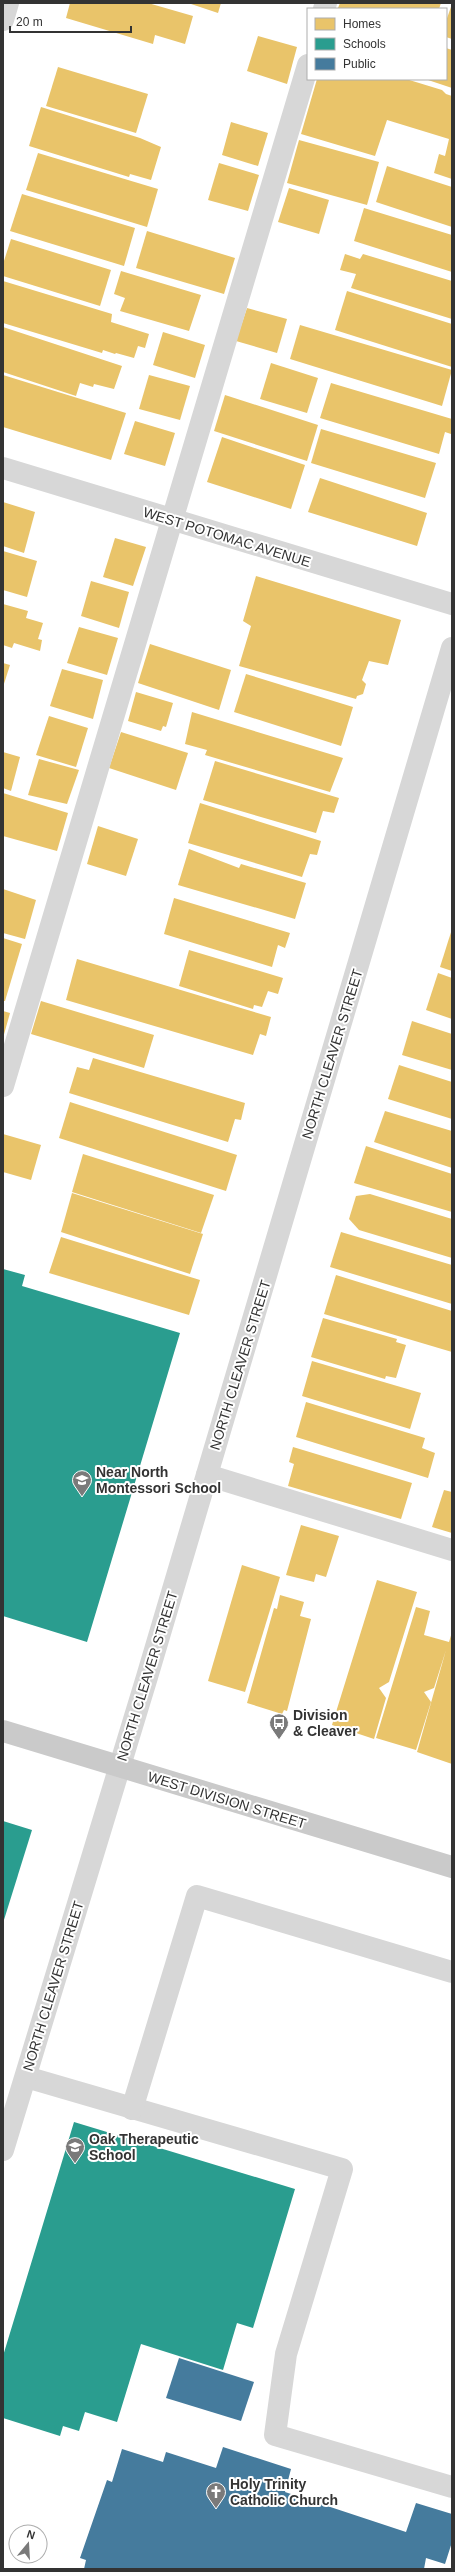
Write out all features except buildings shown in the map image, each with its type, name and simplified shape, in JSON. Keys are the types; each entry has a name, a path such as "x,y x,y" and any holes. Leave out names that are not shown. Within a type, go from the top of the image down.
{"main road":[{"name":"WEST DIVISION STREET","path":"3,1731 120,1768 452,1867"}],"street":[{"path":"3,20 8,3"},
{"path":"3,1086 307,68"},
{"name":"WEST POTOMAC AVENUE","path":"3,468 173,521 452,604"},
{"name":"NORTH CLEAVER STREET","path":"3,2150 120,1768 452,648"},
{"path":"207,1475 452,1550"},
{"path":"132,2109 197,1896 452,1972"},
{"path":"26,2077 342,2169 286,2354 275,2435 452,2487"}],"place":[{"name":"Near North Montessori School","path":"82,1497"},
{"name":"Division & Cleaver","path":"279,1740"},
{"name":"Oak Therapeutic School","path":"75,2164"},
{"name":"Holy Trinity Catholic Church","path":"216,2509"}]}
